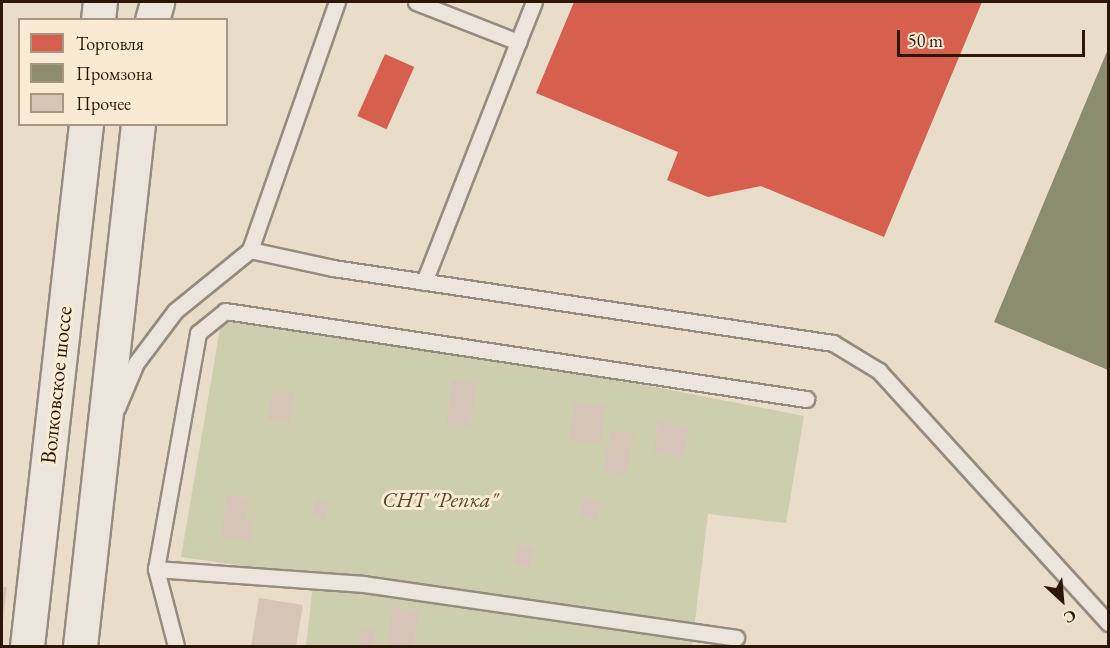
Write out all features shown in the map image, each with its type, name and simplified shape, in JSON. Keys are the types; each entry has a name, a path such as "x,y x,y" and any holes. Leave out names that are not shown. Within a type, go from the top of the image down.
{"main road":[{"path":"98,18 100,2"},
{"path":"151,18 152,2"},
{"path":"152,18 157,2"},
{"name":"Волковское шоссе","path":"27,646 86,126"},
{"path":"80,646 138,126"}],"lane":[{"path":"103,441 136,363 175,311 250,250 337,2"},
{"path":"416,2 518,42"},
{"path":"424,282 534,2"},
{"path":"250,250 333,268 833,343 879,371 1108,623"},
{"path":"176,646 156,569 198,333 225,312 806,399"},
{"path":"156,569 363,584 736,638"},
{"path":"84,614 88,646"}],"green space":[{"name":"СНТ \"Репка\"","path":"222,317 650,386 804,416 786,523 708,514 692,646 306,646 314,576 181,557"}],"building: Торговля":[{"path":"574,2 982,2 884,237 761,186 708,197 667,180 678,152 536,93"},
{"path":"385,54 414,67 387,129 357,116"}],"building: Промзона":[{"path":"1108,49 1108,370 994,322"}],"building: Прочее":[{"path":"453,380 477,384 470,426 446,422"},
{"path":"272,391 294,394 290,423 268,420"},
{"path":"575,402 606,407 600,444 569,440"},
{"path":"658,422 689,427 684,457 653,453"},
{"path":"611,430 634,434 627,474 604,470"},
{"path":"227,495 249,498 246,518 253,519 250,541 221,536"},
{"path":"584,497 601,500 597,520 581,517"},
{"path":"315,500 329,503 325,520 311,517"},
{"path":"518,544 534,547 530,568 514,565"},
{"path":"2,587 7,587 3,620 2,620"},
{"path":"259,598 303,605 296,646 251,646"},
{"path":"393,607 419,611 413,646 387,645"},
{"path":"362,628 375,630 373,646 359,646"}]}
